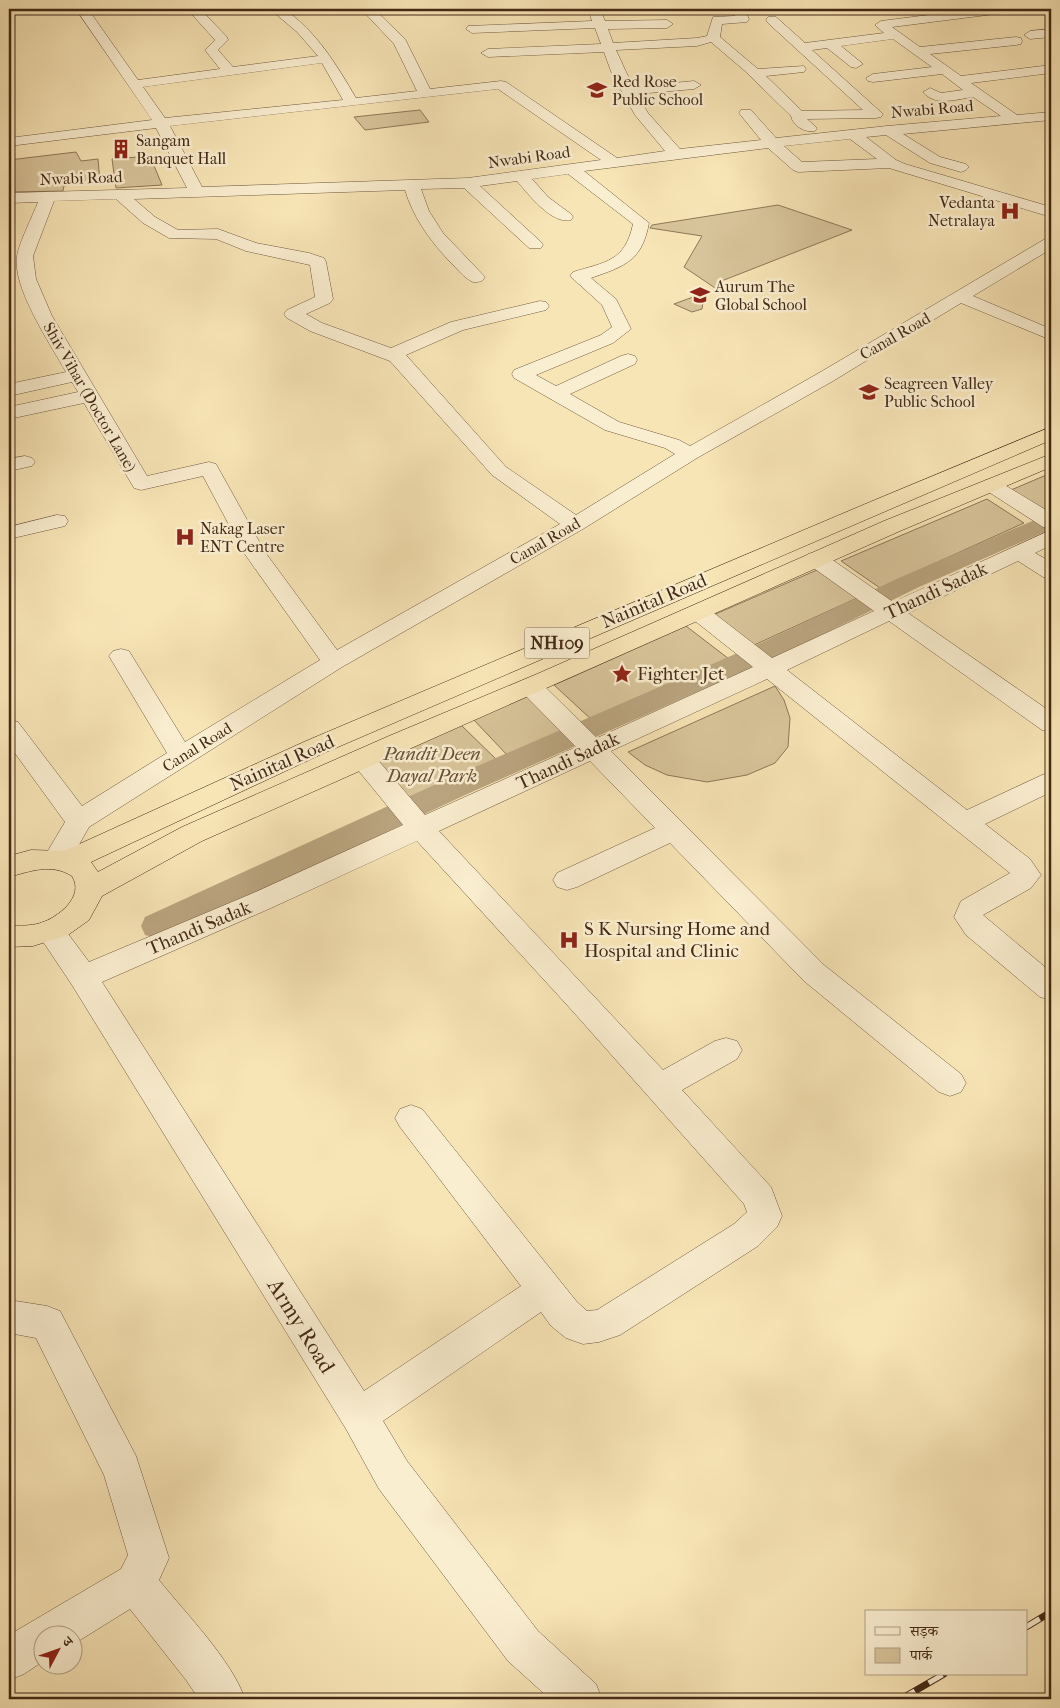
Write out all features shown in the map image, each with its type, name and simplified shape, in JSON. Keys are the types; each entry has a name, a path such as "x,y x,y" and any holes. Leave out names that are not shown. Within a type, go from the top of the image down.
{"highway":[{"name":"Nainital Road","path":"62,860 315,747 1051,433"},
{"name":"Nainital Road","path":"89,890 192,834 362,758 530,686 816,559 1051,460"},
{"path":"507,665 530,686"},
{"path":"9,867 27,860 42,858 62,860 81,870 88,879 89,890 85,902 77,913 65,923 21,937"}],"street":[{"path":"82,9 161,123 196,190"},
{"path":"193,9 222,40 211,50 230,72"},
{"path":"276,9 292,19 312,37 352,103"},
{"path":"367,9 400,42 425,94"},
{"path":"594,9 611,52 642,115 676,154"},
{"path":"941,9 953,16"},
{"path":"986,11 881,25 1014,119"},
{"path":"713,38 717,20 743,19 740,12"},
{"path":"772,20 876,114 798,115"},
{"path":"472,28 667,24"},
{"path":"1030,35 1051,33"},
{"path":"810,46 896,35"},
{"path":"549,64 611,52 697,42 713,38"},
{"path":"713,38 760,78 798,115 798,119 822,137"},
{"path":"918,51 1016,41"},
{"path":"829,44 856,64"},
{"path":"488,53 611,52"},
{"path":"135,84 326,59"},
{"path":"959,80 1051,69"},
{"path":"873,78 945,70"},
{"path":"760,78 803,73"},
{"path":"9,142 501,85 615,163"},
{"path":"629,90 694,85"},
{"path":"930,92 939,97 976,92"},
{"path":"787,104 816,101"},
{"path":"746,113 772,143 798,167 891,163 1051,212"},
{"name":"Nwabi Road","path":"9,198 196,190 412,186 468,183 522,177 676,154 822,137 1051,116"},
{"path":"886,130 936,160 971,170"},
{"path":"853,134 891,163"},
{"path":"572,169 641,223 639,237 632,253 620,261 579,276 610,303 622,329 607,339 521,374 612,426 672,444 690,454"},
{"path":"522,177 542,200 566,217"},
{"path":"468,183 535,245"},
{"path":"412,186 415,199 425,219 457,260 476,277"},
{"path":"119,194 149,220 175,235 218,234 252,247 303,257 318,262 324,299 293,314 316,327 397,357 500,472 575,524"},
{"name":"Shiv Vihar (Doctor Lane)","path":"48,196 25,256 27,279 43,316 76,376 141,484 209,468 255,553 334,662"},
{"name":"Canal Road","path":"62,860 79,821 181,756 334,662 575,524 690,454 962,297 1051,242"},
{"path":"962,297 1051,335"},
{"path":"391,355 457,326 540,306"},
{"path":"554,394 628,360"},
{"path":"9,390 76,376"},
{"path":"9,413 88,396"},
{"path":"991,485 1048,525"},
{"path":"9,533 57,521"},
{"name":"Thandi Sadak","path":"83,977 262,901 411,816 881,604 1019,552 1048,525"},
{"path":"1019,552 1051,572"},
{"path":"816,559 1051,724"},
{"path":"698,612 1020,866 1027,875 1021,881 971,908 968,917 976,927 1051,989"},
{"path":"121,656 181,756"},
{"path":"530,686 814,973 950,1083"},
{"path":"9,728 79,821"},
{"path":"362,758 411,816 759,1197 765,1216 746,1235 607,1323 590,1330 576,1326 564,1314 411,1118"},
{"path":"966,822 1051,781"},
{"path":"567,880 674,830"},
{"name":"Army Road","path":"21,937 83,977 359,1416 393,1475 523,1646 581,1699"},
{"path":"660,1087 726,1050"},
{"path":"359,1416 545,1289"},
{"path":"9,1317 47,1323 122,1470 149,1558 134,1583 64,1626"},
{"path":"134,1583 201,1665 224,1699"},
{"path":"9,1660 32,1645"}],"green space":[{"path":"420,110 429,122 365,130 354,117"},
{"path":"76,152 81,161 98,159 100,182 64,186 63,191 9,192 9,160"},
{"path":"150,156 162,185 116,188 112,159"},
{"path":"778,205 852,230 719,282 728,290 721,292 684,267 702,236 650,228 652,225"},
{"path":"693,297 703,302 702,309 692,312 674,304"},
{"path":"1051,473 1051,509 1047,511 1011,490"},
{"path":"987,499 1024,523 880,588 841,561"},
{"path":"817,570 857,598 752,646 711,616"},
{"path":"686,626 729,659 593,721 554,685"},
{"path":"775,686 784,700 790,718 788,747 775,763 747,775 707,782 667,775 645,765 628,752"},
{"path":"528,694 565,731 508,756 472,718"},
{"name":"Pandit Deen Dayal Park","path":"461,725 499,762 412,801 375,762"}],"waterway":[{"path":"157,926 454,788 775,647 910,582 1051,520"}],"railway":[{"path":"1028,1626 1051,1612"},
{"path":"901,1699 941,1676"}],"place":[{"name":"Red Rose Public School","path":"597,90"},
{"name":"Sangam Banquet Hall","path":"121,149"},
{"name":"Vedanta Netralaya","path":"1010,211"},
{"name":"Aurum The Global School","path":"700,295"},
{"name":"Seagreen Valley Public School","path":"869,392"},
{"name":"Nakag Laser ENT Centre","path":"185,537"},
{"name":"Fighter Jet","path":"622,674"},
{"name":"S K Nursing Home and Hospital and Clinic","path":"569,940"}]}
